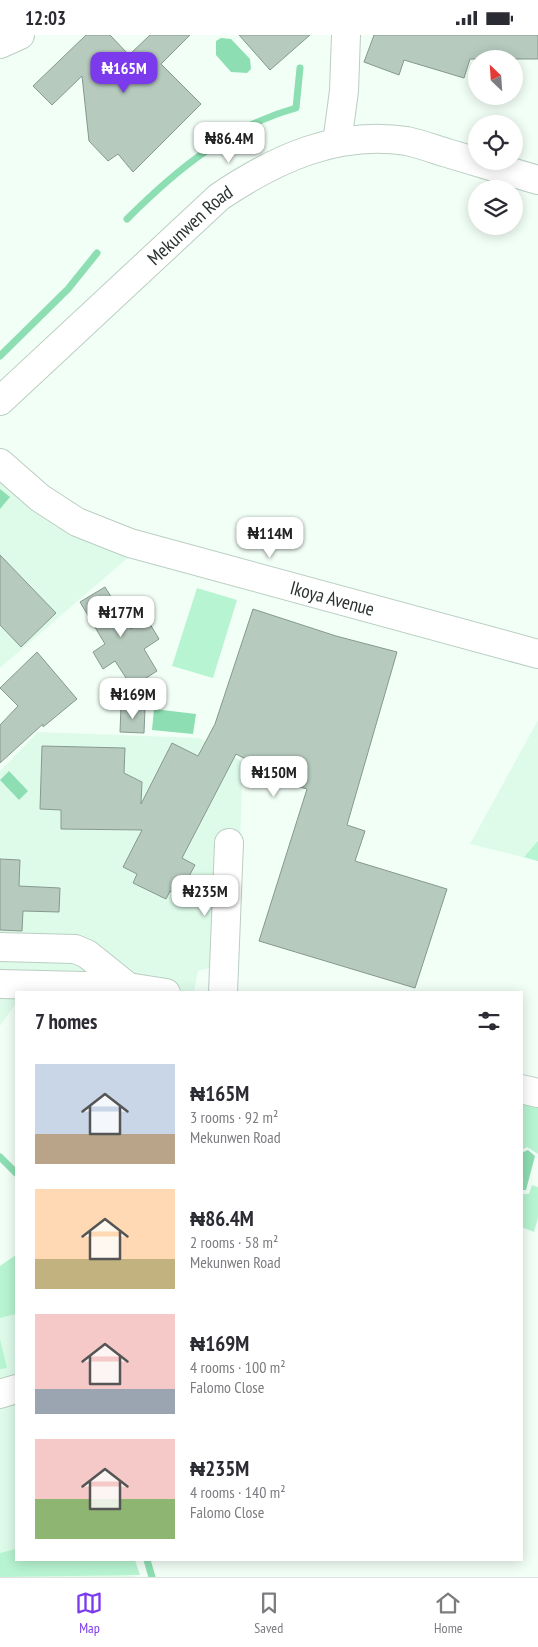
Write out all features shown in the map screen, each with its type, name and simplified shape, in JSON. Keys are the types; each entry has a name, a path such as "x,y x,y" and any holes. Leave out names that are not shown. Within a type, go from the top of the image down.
{"street":[{"path":"0,44 20,35"},
{"path":"337,143 344,91 346,35"},
{"name":"Mekunwen Road","path":"0,401 219,197 251,175 285,158 337,143 378,140 407,141 538,180"},
{"name":"Ikoya Avenue","path":"0,463 40,498 77,522 130,543 538,654"},
{"path":"223,991 229,843"},
{"path":"0,947 75,949 87,954 128,987"},
{"path":"0,984 128,987 153,991"},
{"path":"523,1089 538,1093"},
{"path":"0,1393 15,1389"}],"shaded area":[{"path":"221,38 231,39 250,59 251,69 247,73 231,72 216,55 216,41"},
{"path":"0,475 137,550 0,668"},
{"path":"0,489 10,497 0,509"},
{"path":"197,588 237,600 213,678 172,666"},
{"path":"154,709 196,714 193,734 152,730"},
{"path":"538,720 538,861 470,844"},
{"path":"38,732 199,738 243,762 236,961 198,971 194,991 15,991 15,1004 0,1026 0,771"},
{"path":"9,771 28,791 19,800 0,780"},
{"path":"538,841 538,861 524,857"},
{"path":"523,1095 538,1099 538,1154 527,1147 523,1149"},
{"path":"528,1150 535,1156 526,1190 523,1190 523,1152"},
{"path":"532,1185 538,1187 538,1218 534,1232 523,1228 523,1194 529,1194"},
{"path":"15,1256 15,1561 139,1577 0,1577 0,1266"},
{"path":"15,1256 15,1314 0,1318 0,1266"},
{"path":"0,1339 7,1368 0,1369"},
{"path":"15,1549 15,1561 135,1561 140,1575 0,1577 0,1553"}],"building":[{"path":"86,35 110,35 129,55 150,35 190,35 161,64 201,104 133,172 118,154 108,161 89,141 82,76 52,105 33,86"},
{"path":"239,35 310,35 270,70"},
{"path":"374,35 538,35 538,59 523,59 523,50 468,50 468,65 464,78 404,60 399,75 364,62"},
{"path":"0,555 56,613 21,647 0,625"},
{"path":"105,587 131,629 147,619 159,639 144,649 157,671 132,687 115,661 103,669 93,652 105,644 80,602"},
{"path":"253,609 336,636 397,652 347,825 365,831 355,861 447,889 415,988 259,941 307,789 289,784 290,782 236,754 182,858 195,865 179,895 170,891 166,899 133,883 137,874 123,867 142,830 61,829 61,810 40,809 42,746 125,748 124,773 142,782 141,804 172,743 198,756 215,724"},
{"path":"37,652 77,699 43,727 43,724 0,763 0,725 18,706 0,688"},
{"path":"121,707 145,708 144,733 120,732"},
{"path":"0,859 20,860 19,886 60,888 59,912 23,911 22,931 0,930"}],"waterway":[{"path":"127,219 184,167 204,152 248,126 296,108 300,68"},
{"path":"0,356 68,289 97,253"},
{"path":"0,1157 15,1172"},
{"path":"147,1561 152,1577"}]}
